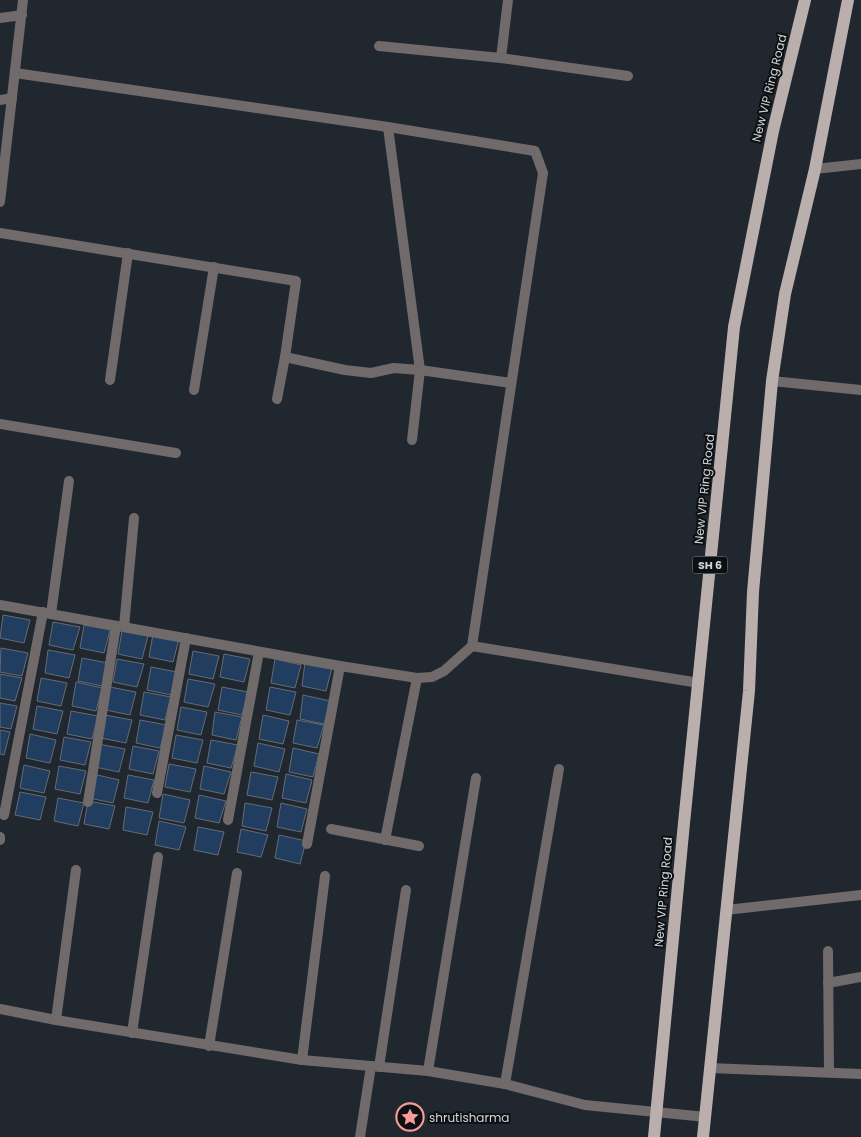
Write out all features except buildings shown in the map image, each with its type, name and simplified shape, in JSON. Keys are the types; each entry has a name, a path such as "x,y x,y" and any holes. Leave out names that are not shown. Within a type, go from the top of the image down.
{"main road":[{"name":"New VIP Ring Road","path":"654,1137 734,327 773,131 805,0"},
{"path":"703,1137 749,691 753,592 772,381 785,294 815,169 848,0"}],"street":[{"path":"0,202 23,0"},
{"path":"501,58 508,0"},
{"path":"0,18 22,15"},
{"path":"378,46 501,58 628,76"},
{"path":"0,605 259,652 417,678 432,676 444,671 472,646 542,173 535,151 388,127 15,73"},
{"path":"0,100 12,98"},
{"path":"388,127 420,370 412,440"},
{"path":"815,169 861,164"},
{"path":"0,233 296,281 277,400"},
{"path":"110,380 128,253"},
{"path":"194,390 214,267"},
{"path":"285,358 346,370 370,372 394,368 420,370 511,383"},
{"path":"772,381 861,390"},
{"path":"0,424 176,453"},
{"path":"4,816 47,613 69,481"},
{"path":"88,802 120,626 134,518"},
{"path":"157,793 186,638"},
{"path":"472,646 698,683"},
{"path":"228,820 259,652"},
{"path":"307,844 340,666"},
{"path":"385,840 417,678"},
{"path":"505,1084 559,769"},
{"path":"428,1071 476,778"},
{"path":"332,830 419,846"},
{"path":"132,1033 158,857"},
{"path":"56,1020 76,870"},
{"path":"209,1046 237,872"},
{"path":"302,1060 325,876"},
{"path":"360,1137 375,1066 406,890"},
{"path":"726,910 861,895"},
{"path":"828,952 829,1072"},
{"path":"828,983 861,977"},
{"path":"0,1009 132,1033 302,1060 428,1071 505,1084 585,1106 706,1117"},
{"path":"710,1068 861,1074"}],"place":[{"name":"shrutisharma","path":"410,1117"}]}
